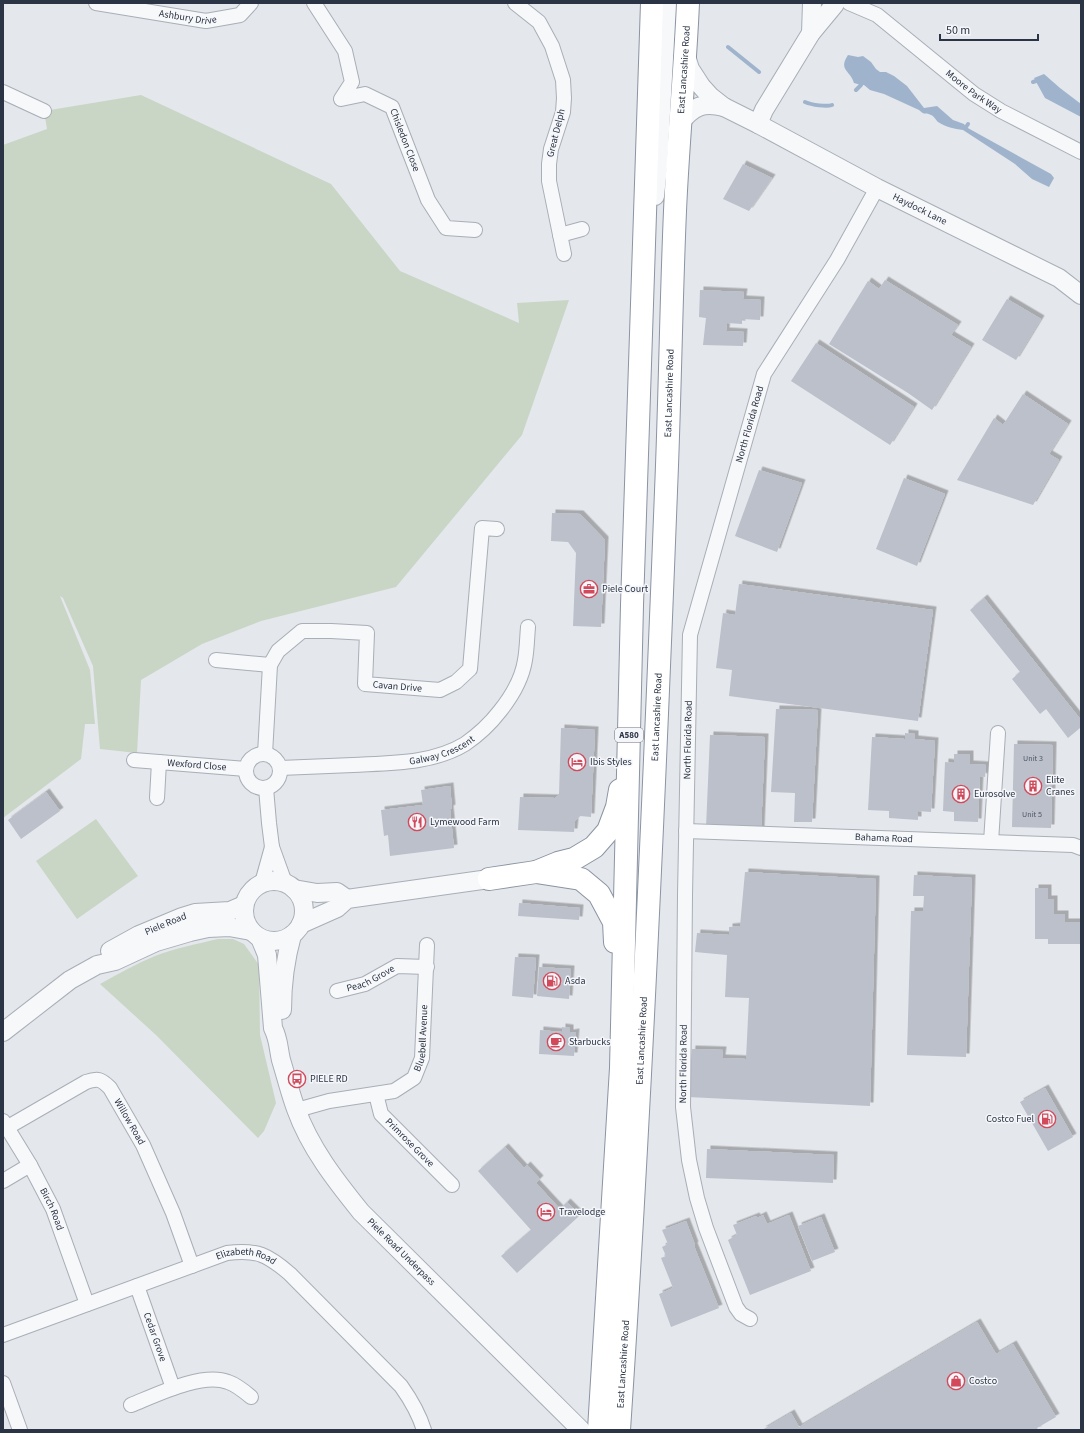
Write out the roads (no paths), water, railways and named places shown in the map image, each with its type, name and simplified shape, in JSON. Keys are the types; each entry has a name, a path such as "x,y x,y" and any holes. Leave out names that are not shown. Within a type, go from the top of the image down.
{"highway":[{"name":"East Lancashire Road","path":"599,1430 621,1068 629,733 652,3"},
{"name":"East Lancashire Road","path":"619,1430 633,1215 666,497 675,212 680,123 686,56 688,3"},
{"path":"489,879 536,872 558,863 574,859 594,847 608,831 618,807 629,733"},
{"path":"536,872 581,879 599,894 614,922 621,1068"}],"street":[{"name":"Ashbury Drive","path":"96,3 165,9 206,21 240,15 251,3"},
{"name":"Chisledon Close","path":"314,3 346,51 352,82 341,99 365,94 392,107 428,200 446,228 475,230"},
{"name":"Great Delph","path":"515,3 538,22 552,46 563,80 563,112 551,149 549,181 564,254"},
{"path":"643,302 658,167 667,3"},
{"path":"811,33 813,3 828,6 841,3"},
{"path":"758,124 764,110 811,33 841,3"},
{"name":"Moore Park Way","path":"841,3 873,9 974,94 1001,111 1081,152"},
{"name":"Haydock Lane","path":"686,56 690,69 700,86 724,107"},
{"path":"3,92 44,111"},
{"name":"Haydock Lane","path":"680,123 687,114 698,106 713,104 724,107 877,188 1059,278 1081,295"},
{"name":"North Florida Road","path":"750,1319 742,1314 736,1307 704,1222 689,1160 683,1107 690,635 764,374 836,260 877,188"},
{"path":"560,235 582,229"},
{"name":"Cavan Drive","path":"270,665 278,651 302,631 331,630 367,633 365,684 440,690 456,682 470,669 482,528 497,529"},
{"name":"Galway Crescent","path":"280,768 398,763 422,759 443,753 464,744 482,731 493,720 508,701 519,681 525,661 528,627"},
{"path":"216,660 270,665 265,754"},
{"path":"991,842 998,733"},
{"path":"265,754 273,757 279,764 280,774 275,783 266,788 261,788 252,784 246,775 246,769 252,758 256,755 265,754"},
{"path":"134,760 159,762"},
{"name":"Wexford Close","path":"157,798 159,762 246,769"},
{"path":"266,788 272,847 289,886 300,896 304,906 296,930"},
{"name":"Bahama Road","path":"686,831 1073,845 1081,848"},
{"path":"262,883 272,847"},
{"path":"347,899 337,892 318,893 274,881 262,883 250,892 244,905 244,914 246,921 255,934 268,940 276,941 284,939 296,930 337,908 347,899 489,879"},
{"name":"Piele Road","path":"3,1032 70,980 97,964 110,951 139,935 182,917 195,914 230,911 244,905"},
{"name":"Piele Road","path":"97,964 115,960 156,942 208,928 229,927 255,934"},
{"name":"Piele Road Underpass","path":"278,1038 282,1028 282,991 286,957 296,930"},
{"name":"Piele Road Underpass","path":"255,934 267,955 273,1028 278,1038 281,1058 296,1110 323,1162 361,1212 581,1430"},
{"name":"Bluebell Avenue","path":"296,1110 329,1102 394,1091 414,1078 422,1058 427,945"},
{"name":"Peach Grove","path":"337,991 365,984 397,966 427,966"},
{"name":"Willow Road","path":"5,1124 86,1082 95,1079 104,1082 110,1088 143,1145 173,1213 192,1266"},
{"name":"Primrose Grove","path":"376,1094 381,1114 452,1185"},
{"name":"Birch Road","path":"5,1124 30,1165 53,1209 87,1304"},
{"path":"3,1181 30,1165"},
{"name":"Elizabeth Road","path":"3,1335 227,1253 241,1251 255,1252 266,1256 290,1274 401,1386 420,1416 424,1430"},
{"name":"Cedar Grove","path":"137,1286 173,1388"},
{"path":"131,1405 173,1388 203,1380 215,1379 227,1381 239,1387 251,1397"},
{"path":"3,1383 20,1430"}],"water":[{"path":"848,55 858,57 863,56 880,72 886,72 894,76 907,86 924,108 937,106 953,120 964,124 966,127 1051,174 1054,178 1049,187 1032,179 1015,164 963,130 944,125 929,114 923,113 884,94 870,90 864,85 854,83 844,67 845,60"},
{"path":"1044,74 1081,104 1081,117 1045,98 1034,78"}],"waterway":[{"path":"728,47 759,72"},
{"path":"856,90 861,85"},
{"path":"805,102 827,106 832,105"}],"place":[{"name":"Piele Court","path":"589,589"},
{"name":"Ibis Styles","path":"577,762"},
{"name":"Elite Cranes","path":"1033,786"},
{"name":"Eurosolve","path":"961,794"},
{"name":"Lymewood Farm","path":"417,822"},
{"name":"Asda","path":"552,981"},
{"name":"Starbucks","path":"556,1042"},
{"name":"PIELE RD","path":"297,1079"},
{"name":"Costco Fuel","path":"1047,1119"},
{"name":"Travelodge","path":"546,1212"},
{"name":"Costco","path":"956,1381"}]}
